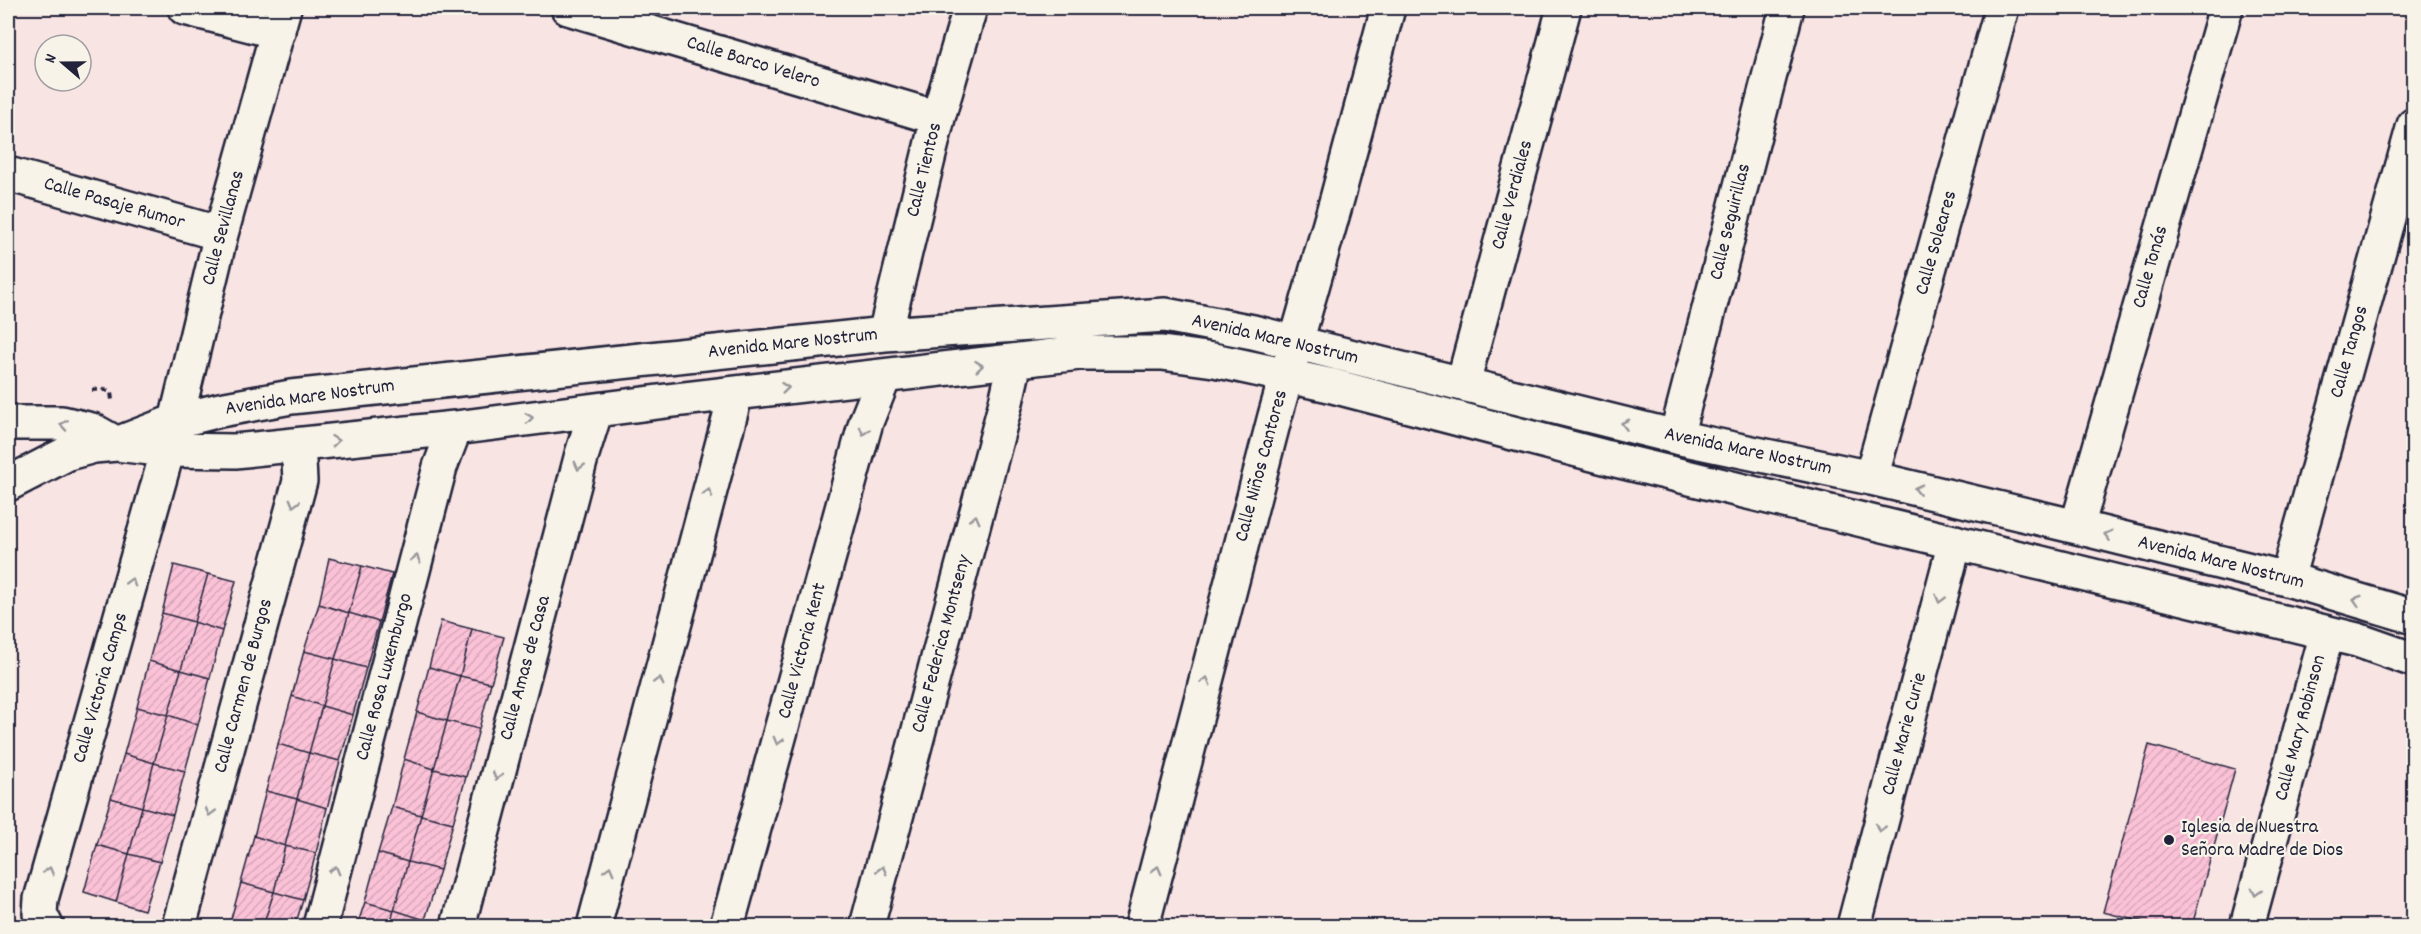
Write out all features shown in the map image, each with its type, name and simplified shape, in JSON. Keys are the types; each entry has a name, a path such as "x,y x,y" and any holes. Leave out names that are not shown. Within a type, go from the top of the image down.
{"street":[{"path":"185,8 281,20"},
{"name":"Calle Barco Velero","path":"568,8 938,118"},
{"name":"Calle Tientos","path":"885,334 938,118 970,8"},
{"name":"Calle Niños Cantores","path":"1142,927 1286,376 1337,199 1388,8"},
{"name":"Calle Verdiales","path":"1463,383 1564,8"},
{"name":"Calle Seguirillas","path":"1676,437 1786,8"},
{"name":"Calle Soleares","path":"1871,478 2002,8"},
{"name":"Calle Tonás","path":"2077,527 2226,8"},
{"name":"Calle Sevillanas","path":"172,435 221,234 281,20"},
{"name":"Calle Tangos","path":"2287,579 2414,125"},
{"name":"Calle Pasaje Rumor","path":"8,174 221,234"},
{"name":"Avenida Mare Nostrum","path":"8,484 68,453 94,446 172,435 220,410 291,397 885,334 1165,315 1253,332 1676,437 1871,478 2077,527 2287,579 2414,616"},
{"name":"Avenida Mare Nostrum","path":"172,435 235,452 1080,353 1162,353 1214,360 1286,376 1616,460 2357,640 2414,660"},
{"name":"Calle Federica Montseny","path":"867,927 1015,362"},
{"name":"Calle Victoria Kent","path":"727,927 866,422 884,377"},
{"path":"594,927 736,393"},
{"name":"Calle Amas de Casa","path":"458,927 582,454 596,410"},
{"path":"8,423 62,423 92,430 117,444"},
{"name":"Calle Rosa Luxemburgo","path":"320,927 440,466 455,428"},
{"name":"Calle Victoria Camps","path":"46,927 40,914 41,899 172,435"},
{"name":"Calle Carmen de Burgos","path":"178,927 300,481 299,461 292,446"},
{"name":"Calle Marie Curie","path":"1854,927 1955,542"},
{"name":"Calle Mary Robinson","path":"2247,927 2327,633"}],"building":[{"path":"329,558 362,566 349,613 319,604"},
{"path":"174,565 208,574 194,622 162,613"},
{"path":"362,566 392,574 379,622 349,613"},
{"path":"208,574 236,581 222,631 194,622"},
{"path":"319,604 349,613 335,659 304,651"},
{"path":"162,613 194,622 181,670 149,661"},
{"path":"349,613 379,622 366,668 335,659"},
{"path":"441,621 472,629 460,676 429,667"},
{"path":"194,622 222,631 210,678 181,670"},
{"path":"472,629 504,637 491,683 460,676"},
{"path":"304,651 335,659 322,706 292,696"},
{"path":"335,659 366,668 353,715 322,706"},
{"path":"149,661 181,670 168,715 137,707"},
{"path":"429,667 460,676 447,721 417,712"},
{"path":"181,670 210,678 198,725 168,715"},
{"path":"460,676 491,683 479,729 447,721"},
{"path":"292,696 322,706 309,753 278,744"},
{"path":"322,706 353,715 340,761 309,753"},
{"path":"137,707 168,715 154,763 124,754"},
{"path":"417,712 447,721 434,769 404,759"},
{"path":"168,715 198,725 185,771 154,763"},
{"path":"447,721 479,729 466,777 434,769"},
{"path":"278,744 309,753 297,799 266,791"},
{"name":"Iglesia de Nuestra Señora Madre de Dios","path":"2149,745 2235,769 2192,926 2159,926 2103,912"},
{"path":"309,753 340,761 327,808 297,799"},
{"path":"124,754 154,763 142,807 111,798"},
{"path":"404,759 434,769 421,815 392,807"},
{"path":"154,763 185,771 173,815 142,807"},
{"path":"434,769 466,777 453,823 421,815"},
{"path":"266,791 297,799 285,846 254,836"},
{"path":"111,798 142,807 129,854 97,845"},
{"path":"297,799 327,808 316,853 285,846"},
{"path":"142,807 173,815 160,862 129,854"},
{"path":"392,807 421,815 408,862 378,853"},
{"path":"421,815 453,823 440,870 408,862"},
{"path":"254,836 285,846 274,892 241,883"},
{"path":"97,845 129,854 116,902 84,892"},
{"path":"285,846 316,853 303,900 274,892"},
{"path":"378,853 408,862 394,910 365,902"},
{"path":"129,854 160,862 144,910 116,902"},
{"path":"408,862 440,870 425,920 394,910"},
{"path":"241,883 274,892 263,926 229,926"},
{"path":"274,892 303,900 295,926 263,926"},
{"path":"365,902 394,910 390,926 357,926"},
{"path":"394,910 425,920 424,926 390,926"}],"place":[{"name":"Iglesia de Nuestra Señora Madre de Dios","path":"2169,840"}]}
